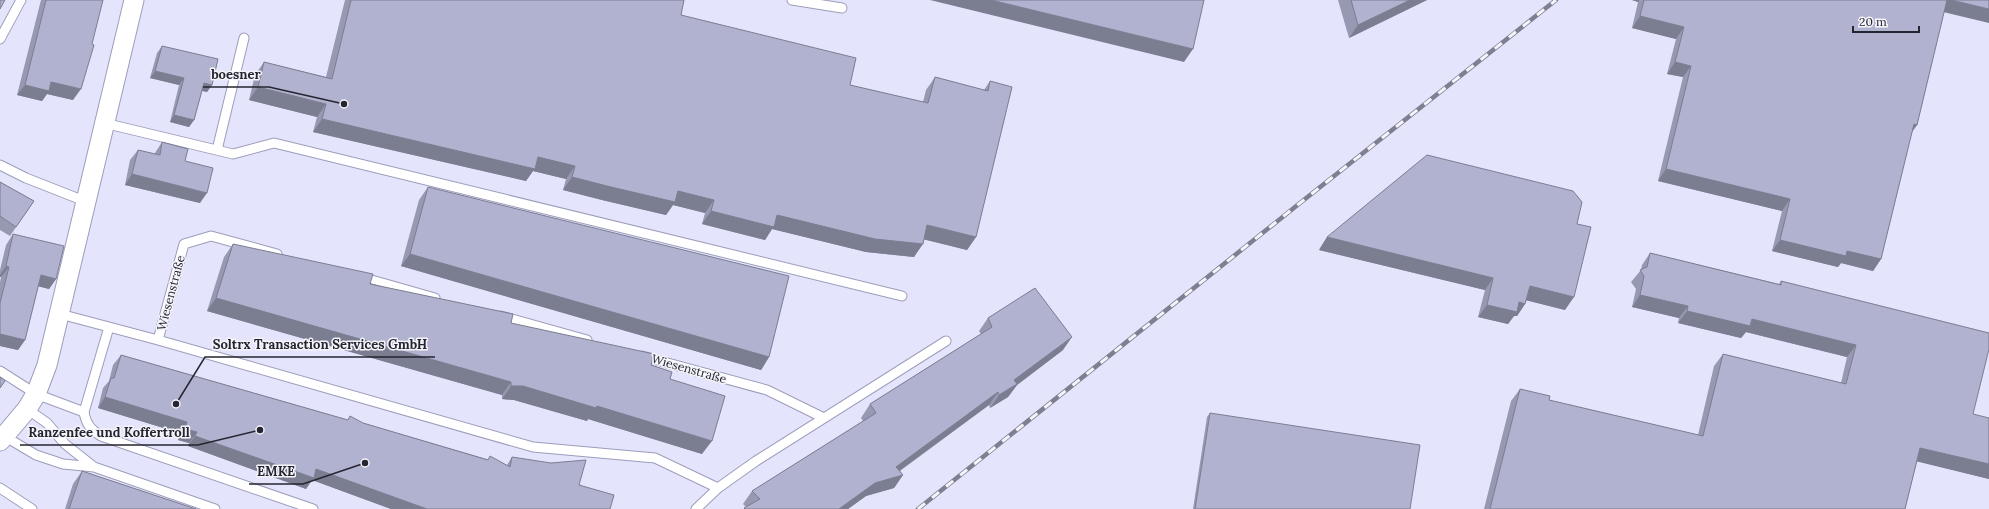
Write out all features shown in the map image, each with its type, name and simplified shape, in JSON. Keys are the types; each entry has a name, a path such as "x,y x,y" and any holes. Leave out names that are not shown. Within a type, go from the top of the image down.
{"street":[{"path":"2,438 32,402 47,365 134,0"}],"lane":[{"path":"0,38 21,0"},
{"path":"792,0 842,8"},
{"path":"218,150 244,38"},
{"path":"104,123 233,154 274,143 902,296"},
{"path":"0,165 26,178 87,202"},
{"name":"Wiesenstraße","path":"158,340 184,244 211,236 286,257"},
{"path":"354,276 445,301"},
{"path":"490,313 595,343"},
{"name":"Wiesenstraße","path":"60,314 158,340 533,447 655,458 718,488"},
{"path":"109,327 84,412 86,422 92,431 101,436 313,509"},
{"path":"696,509 718,488 756,461 946,341"},
{"name":"Wiesenstraße","path":"632,353 767,390 824,418"},
{"path":"0,371 32,402 47,424 65,444 94,467"},
{"path":"32,402 84,412"},
{"path":"2,438 36,455 63,464 94,467 216,509"},
{"path":"0,488 32,509"}],"building":[{"path":"0,0 5,0 0,9"},
{"path":"46,0 103,0 92,44 94,45 81,89 51,82 49,91 25,85"},
{"path":"351,0 684,0 681,15 856,58 850,85 928,103 935,77 988,91 990,81 1012,87 976,237 927,225 923,244 875,239 777,215 774,227 711,211 714,200 678,191 675,202 572,177 575,166 538,157 535,169 322,119 326,104 258,87 264,62 332,79"},
{"path":"991,0 1204,0 1193,49"},
{"path":"1351,0 1410,0 1358,25"},
{"path":"1644,0 1947,0 1917,125 1914,124 1881,259 1847,251 1846,256 1780,240 1790,199 1666,169 1691,66 1675,62 1684,27 1640,16"},
{"path":"1951,0 1989,0 1989,9"},
{"path":"162,46 218,59 212,85 204,83 194,120 174,115 184,78 155,71"},
{"path":"162,142 188,149 185,161 213,168 207,193 132,174 138,150 160,155"},
{"path":"1427,155 1573,191 1582,202 1577,224 1591,227 1574,297 1530,286 1525,304 1519,302 1517,312 1487,305 1493,278 1327,237"},
{"path":"0,182 34,201 16,227 0,216"},
{"path":"428,187 789,276 769,357 410,254"},
{"path":"13,234 64,246 56,279 41,275 25,340 0,334 0,303 9,267 6,266"},
{"path":"233,244 373,274 370,284 513,314 511,323 654,354 651,365 672,372 670,379 725,396 712,441 597,406 596,408 523,386 511,386 511,382 216,298"},
{"path":"1650,253 1781,285 1781,281 1989,333 1989,349 1973,414 1989,418 1989,464 1920,448 1905,509 1490,509 1520,389 1550,396 1549,400 1703,436 1723,354 1846,384 1856,345 1752,319 1750,326 1687,311 1688,306 1640,295 1644,276 1640,270 1647,267"},
{"path":"1035,288 1072,337 1014,380 1017,384 999,395 998,392 896,467 903,475 875,483 839,509 744,508 760,499 752,491 876,413 870,404 992,327 988,318"},
{"path":"121,355 348,420 350,416 363,423 488,460 490,456 510,467 512,457 551,463 586,460 579,485 614,495 610,509 427,509 316,469 314,478 195,436 197,432 185,429 187,422 105,397 111,378 114,378"},
{"path":"0,377 5,381 0,388"},
{"path":"1210,413 1420,445 1410,509 1195,509"},
{"path":"82,471 196,509 69,509"}],"railway":[{"path":"918,509 1556,0"}],"place":[{"name":"boesner","path":"344,104"},
{"name":"Soltrx Transaction Services GmbH","path":"176,404"},
{"name":"Ranzenfee und Koffertroll","path":"260,430"},
{"name":"EMKE","path":"365,463"}]}
